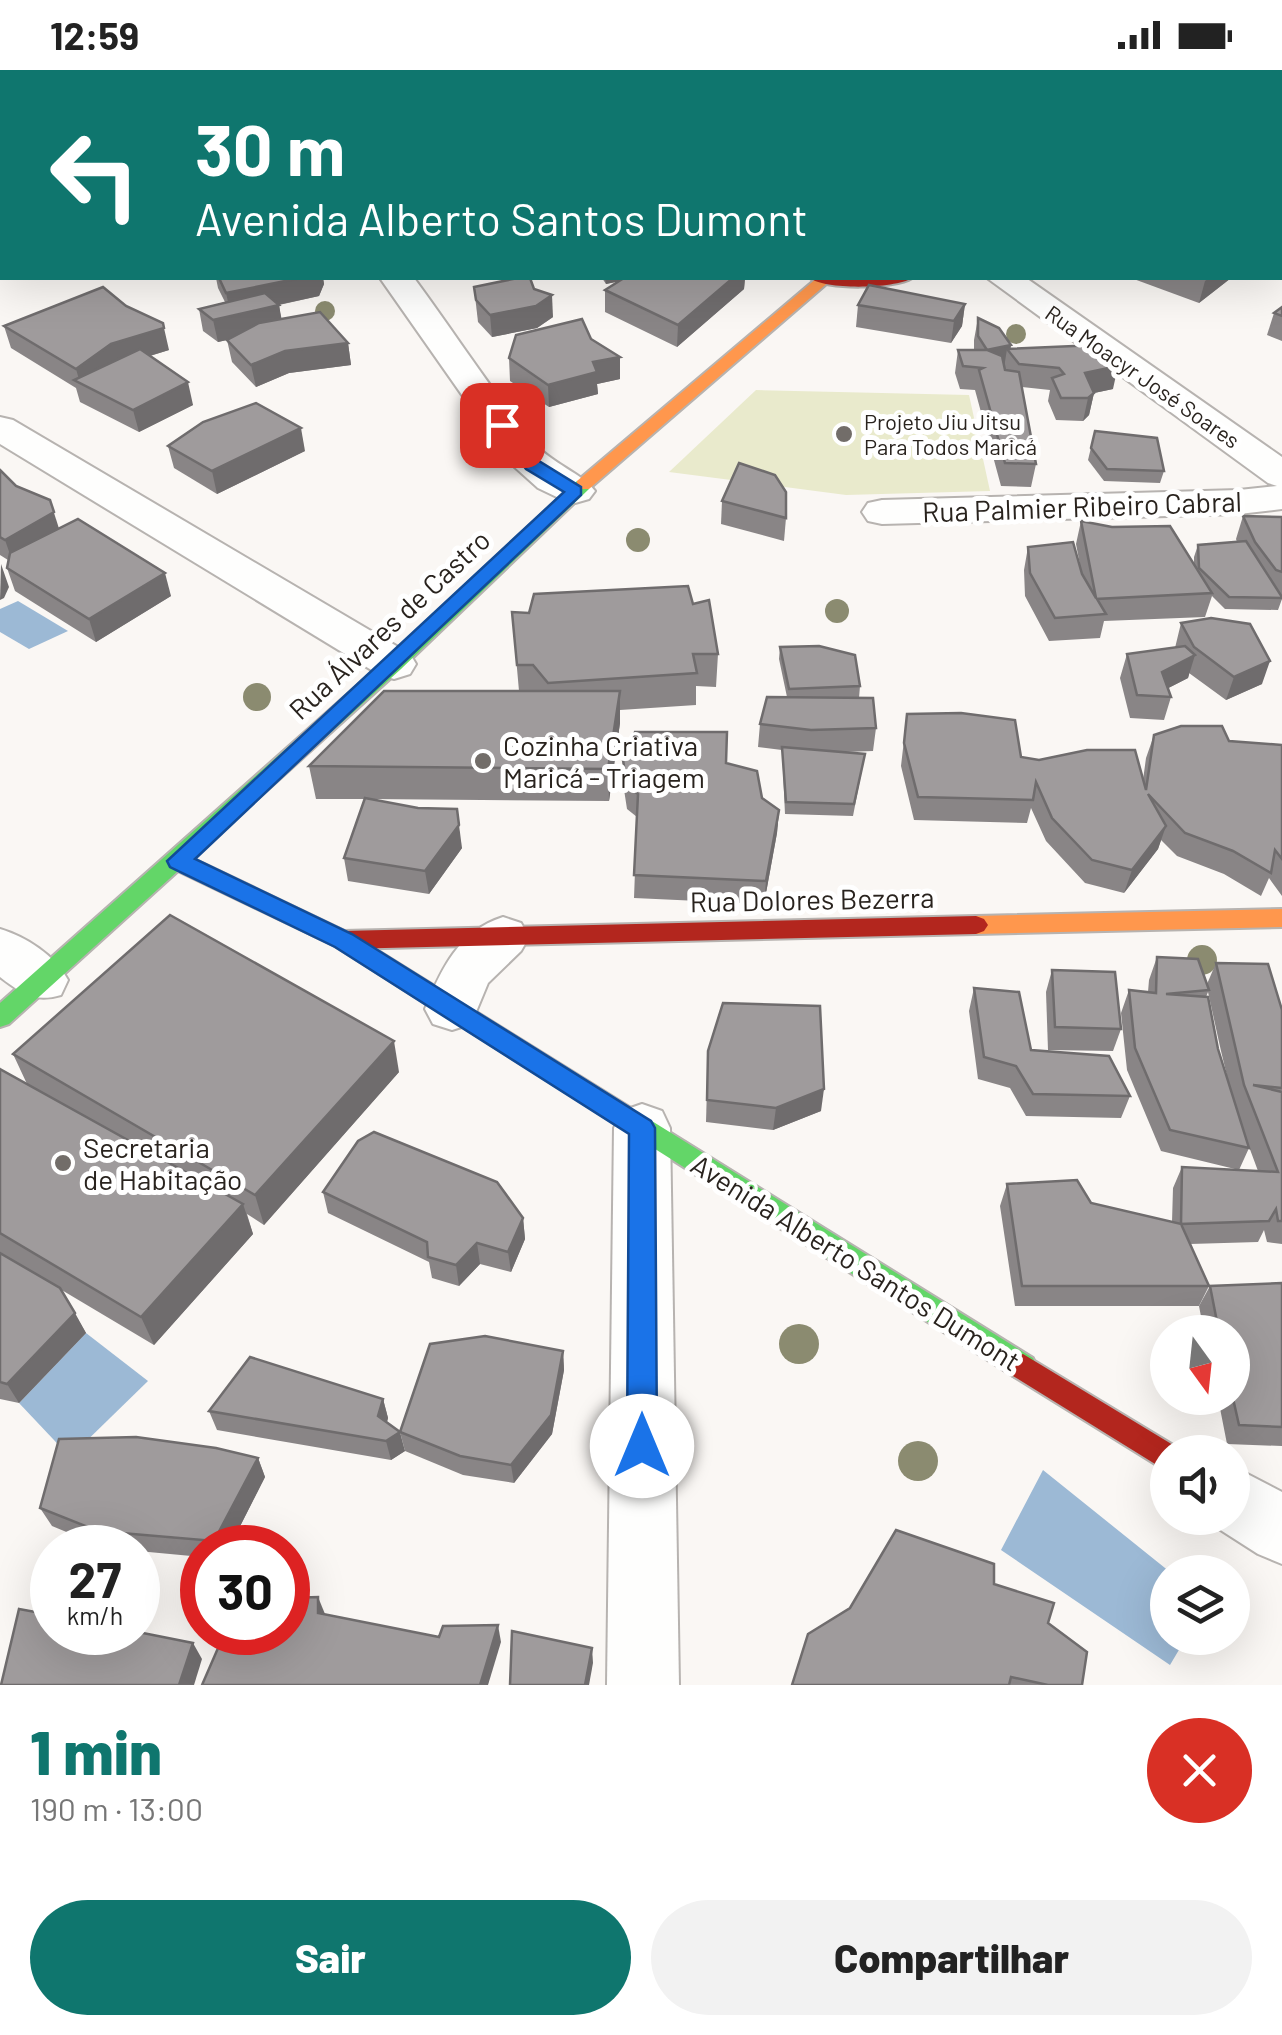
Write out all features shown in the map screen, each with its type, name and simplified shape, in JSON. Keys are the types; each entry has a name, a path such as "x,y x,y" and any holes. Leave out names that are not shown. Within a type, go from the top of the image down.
{"street":[{"path":"398,280 523,454 552,480 575,491"},
{"name":"Rua Álvares de Castro","path":"14,1002 178,861 394,664 575,491 819,280"},
{"path":"832,280 880,280"},
{"name":"Rua Moacyr José Soares","path":"1007,280 1282,474"},
{"path":"0,428 394,664"},
{"name":"Rua Palmier Ribeiro Cabral","path":"882,512 1239,502 1282,497"},
{"name":"Avenida Alberto Santos Dumont","path":"178,861 343,940 1150,1447"},
{"name":"Rua Dolores Bezerra","path":"343,940 1282,918"},
{"path":"452,1009 466,972 502,937"},
{"path":"0,949 14,1002"},
{"path":"642,1128 643,1685"},
{"path":"1250,1510 1282,1530"}],"green space":[{"name":"Projeto Jiu Jitsu Para Todos Maricá","path":"756,390 969,395 990,491 846,495 669,472"}],"water":[{"path":"18,601 68,631 29,649 0,632 0,609"},
{"path":"86,1333 148,1381 70,1457 19,1403"},
{"path":"1043,1470 1150,1556 1150,1651 1001,1550"},
{"path":"1155,1655 1176,1655 1170,1665"}],"building":[{"path":"220,280 290,280 226,293"},
{"path":"531,280 534,289 552,295 536,306 490,315 476,300 474,287"},
{"path":"621,280 731,280 678,325 605,290"},
{"path":"869,285 965,304 954,321 858,305"},
{"path":"103,287 126,306 163,323 164,328 111,344 76,369 4,326"},
{"path":"265,293 279,305 213,320 199,309"},
{"path":"320,312 348,343 285,351 251,365 227,340 259,323"},
{"path":"978,318 999,328 1011,345 987,350 978,336"},
{"path":"582,319 591,339 620,357 593,362 597,372 548,385 509,358 516,335"},
{"path":"1097,345 1118,366 1085,373 1094,393 1088,398 1061,398 1052,378 1064,374 1059,368 1019,364 1007,349"},
{"path":"140,349 188,382 133,410 74,380"},
{"path":"958,350 987,350 1002,356 1005,370 1019,372 1036,464 1005,463 979,370 983,368 963,366"},
{"path":"256,403 301,428 212,471 168,446 203,422"},
{"path":"1095,431 1157,438 1164,471 1107,469 1091,448"},
{"path":"739,463 775,475 786,492 786,518 722,501"},
{"path":"0,470 16,486 50,500 54,512 5,540 0,537"},
{"path":"1243,516 1282,517 1282,572 1276,570 1255,542"},
{"path":"78,519 165,573 89,619 7,568 10,553"},
{"path":"1081,521 1112,527 1170,526 1212,593 1097,599 1106,614 1055,618 1030,573 1028,547 1073,542 1082,574 1096,598"},
{"path":"1246,541 1282,598 1229,597 1199,568 1198,545"},
{"path":"688,586 693,604 709,600 718,654 693,654 697,673 548,683 533,665 517,665 512,612 529,613 534,594"},
{"path":"1211,618 1250,624 1270,661 1234,677 1194,647 1181,623"},
{"path":"819,646 855,655 860,686 789,689 780,647"},
{"path":"1185,646 1195,655 1162,672 1171,697 1137,695 1127,654"},
{"path":"384,691 620,691 608,769 309,766"},
{"path":"767,697 873,698 876,728 811,730 760,724"},
{"path":"961,713 1015,720 1021,757 1039,760 1087,750 1135,750 1146,790 1154,735 1181,726 1222,726 1229,741 1282,745 1282,859 1275,850 1271,873 1233,851 1185,833 1148,794 1166,826 1132,870 1092,860 1052,818 1036,782 1033,800 918,797 904,743 907,714"},
{"path":"635,732 727,732 726,763 757,771 762,798 779,810 766,881 634,875 638,794 627,786 623,760"},
{"path":"782,747 865,754 854,804 786,802"},
{"path":"365,798 418,808 457,809 459,825 425,871 344,858"},
{"path":"170,915 394,1041 255,1195 13,1054"},
{"path":"1157,957 1198,959 1209,990 1166,994 1208,997 1218,1049 1249,1148 1170,1130 1135,1048 1129,990 1156,993"},
{"path":"1216,963 1268,964 1282,1010 1282,1088 1253,1085 1282,1092 1282,1221 1278,1221 1276,1209 1269,1221 1181,1224 1182,1167 1278,1172 1244,1085"},
{"path":"1052,970 1115,972 1121,1029 1055,1027"},
{"path":"974,988 1019,992 1031,1050 1109,1056 1130,1096 1033,1094 1016,1066 984,1057"},
{"path":"723,1003 820,1006 824,1089 776,1108 707,1100 708,1051"},
{"name":"Secretaria de Habitação","path":"0,1069 243,1204 141,1317 0,1233"},
{"path":"374,1132 497,1182 523,1218 508,1252 477,1243 456,1265 428,1257 427,1242 323,1192 358,1141"},
{"path":"1077,1180 1091,1203 1181,1224 1209,1286 1022,1286 1007,1184"},
{"path":"0,1253 60,1288 75,1313 7,1384 0,1382"},
{"path":"1282,1283 1282,1427 1239,1425 1237,1415 1250,1415 1250,1315 1216,1315 1210,1286"},
{"path":"485,1336 563,1351 551,1415 511,1465 460,1456 400,1432 430,1344"},
{"path":"250,1357 383,1399 378,1416 400,1432 386,1441 209,1411"},
{"path":"136,1437 258,1458 222,1525 180,1525 180,1538 160,1536 160,1525 83,1525 40,1508 59,1439"},
{"path":"896,1530 994,1564 994,1584 1054,1603 1048,1623 1087,1652 1082,1685 1048,1685 1011,1677 1009,1685 792,1685 808,1634 850,1608"},
{"path":"310,1597 318,1597 318,1613 439,1637 443,1626 498,1625 480,1685 202,1685 215,1655 310,1655"},
{"path":"19,1609 30,1611 30,1655 160,1655 160,1636 180,1640 180,1655 189,1655 179,1685 1,1685"},
{"path":"512,1631 592,1648 585,1685 510,1685"}],"traffic: fast":[{"path":"0,1017 394,664 583,485"},
{"path":"178,861 343,940 1023,1367"}],"traffic: slow":[{"path":"583,485 823,280"},
{"path":"976,925 1282,918"}],"traffic: jam":[{"path":"837,280 880,280"},
{"path":"343,940 976,925"},
{"path":"1023,1367 1150,1447"}],"place":[{"name":"Projeto Jiu Jitsu Para Todos Maricá","path":"844,434"},
{"name":"Cozinha Criativa Maricá - Triagem","path":"483,761"},
{"name":"Secretaria de Habitação","path":"63,1163"}],"route":[{"path":"502,425 532,465 575,491 394,664 178,861 343,940 642,1128 642,1446"}]}
